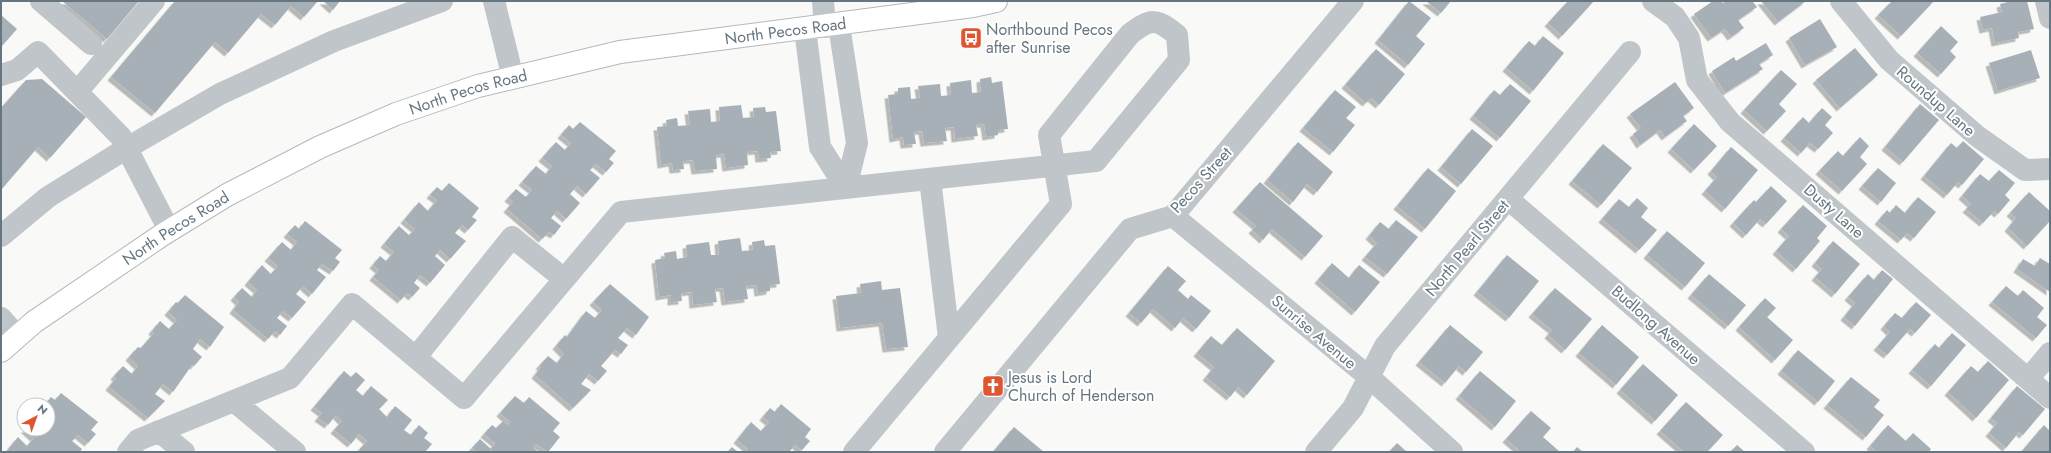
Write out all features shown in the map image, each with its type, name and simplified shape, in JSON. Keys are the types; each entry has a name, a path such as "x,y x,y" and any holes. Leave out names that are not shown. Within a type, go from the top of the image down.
{"main road":[{"name":"North Pecos Road","path":"1,351 34,322 169,230 227,195 320,147 396,114 478,86 620,52 823,27 973,6 996,1"}],"street":[{"path":"41,1 91,44"},
{"path":"77,92 154,1"},
{"path":"1,236 48,197 127,148 220,94 326,44 442,1"},
{"path":"494,1 513,78"},
{"path":"823,1 820,147 846,188"},
{"name":"Pecos Street","path":"944,452 1130,229 1173,216 1354,1"},
{"name":"Dusty Lane","path":"1653,1 1675,16 1689,38 1697,80 1730,122 2050,398"},
{"name":"Roundup Lane","path":"1841,1 1889,60 1977,136 2026,170 2050,169"},
{"path":"2046,1 2050,18"},
{"path":"128,452 138,440 290,378 352,304 464,398 621,212 930,179 1054,165 1096,160 1179,60 1178,36 1162,23 1145,23 1130,34 1049,135 1054,165 1061,204 854,452"},
{"path":"823,27 857,143 846,188"},
{"path":"1,75 17,70 38,52 121,137 169,230"},
{"name":"North Pearl Street","path":"1316,452 1353,408 1385,346 1630,52"},
{"path":"930,179 949,338"},
{"name":"Budlong Avenue","path":"1508,199 1804,452"},
{"name":"Sunrise Avenue","path":"1173,216 1369,378 1452,452"},
{"path":"416,357 512,237 564,279"},
{"path":"1,318 17,336"},
{"path":"2028,379 2050,353"},
{"path":"234,401 295,452"},
{"path":"159,431 184,452"}],"building":[{"path":"62,1 139,1 107,39"},
{"path":"175,1 318,1 304,17 291,6 275,25 261,14 228,53 215,42 155,113 111,77"},
{"path":"323,1 340,1 333,10"},
{"path":"1409,1 1431,18 1416,36 1425,44 1408,65 1378,40"},
{"path":"1426,1 1451,1 1441,13"},
{"path":"1568,1 1594,1 1562,36 1548,23"},
{"path":"1713,1 1721,1 1723,3 1726,1 1752,1 1757,7 1738,20 1744,28 1731,37 1725,29 1711,38 1694,14"},
{"path":"1761,1 1806,1 1778,22"},
{"path":"1892,1 1934,1 1901,36 1878,15"},
{"path":"2012,1 2027,1 2034,29 2018,32 2019,38 1995,43 1992,28 1983,30 1980,17 2002,12 2000,4"},
{"path":"1,15 17,29 1,47"},
{"path":"1820,19 1837,47 1805,65 1789,38"},
{"path":"1941,26 1958,42 1950,51 1956,57 1941,74 1917,53"},
{"path":"1543,36 1564,53 1533,91 1506,68 1529,41 1535,46"},
{"path":"1766,43 1773,55 1759,64 1763,69 1725,93 1712,71 1734,57 1736,61"},
{"path":"1855,48 1878,75 1840,108 1816,80"},
{"path":"1376,49 1405,74 1379,105 1371,98 1366,103 1345,85"},
{"path":"2031,50 2040,78 1998,91 1989,63"},
{"path":"1781,70 1797,84 1779,104 1786,111 1767,131 1744,110"},
{"path":"991,77 992,83 1002,81 1008,129 998,130 998,135 986,137 984,124 976,125 978,136 955,139 954,127 945,128 947,141 924,143 922,131 914,132 916,144 904,145 903,137 893,139 888,95 898,94 898,88 910,87 911,99 920,98 918,86 940,84 941,96 951,95 950,83 971,80 972,93 981,92 980,79"},
{"path":"42,79 86,117 50,158 38,147 1,190 1,108 26,80"},
{"path":"1675,82 1694,108 1683,116 1687,121 1665,137 1660,130 1640,145 1633,134 1641,128 1630,114"},
{"path":"1510,84 1531,101 1500,138 1473,116 1494,90 1500,95"},
{"path":"1335,90 1356,107 1346,118 1355,125 1333,152 1303,128"},
{"path":"1920,104 1939,120 1903,162 1885,147"},
{"path":"741,105 743,118 754,117 753,108 765,107 766,112 776,111 781,151 770,152 771,158 759,159 758,151 747,152 748,165 726,168 724,154 716,155 717,169 695,171 693,160 683,161 684,169 673,170 672,163 661,165 657,127 667,126 666,120 677,118 678,126 690,125 688,111 710,109 711,122 720,121 719,107"},
{"path":"1822,108 1832,117 1825,125 1833,133 1818,149 1810,143 1801,153 1784,138 1803,117 1809,123"},
{"path":"580,122 616,151 609,159 614,163 606,172 596,164 590,170 600,178 586,194 577,186 570,194 580,203 566,219 557,211 551,218 561,226 554,235 549,232 542,239 507,209 513,202 508,198 516,189 526,197 532,190 522,182 536,166 546,174 552,166 542,158 556,142 565,150 571,143 561,135 569,125 573,129"},
{"path":"1694,124 1717,146 1694,170 1671,149"},
{"path":"1472,129 1493,146 1461,184 1441,167"},
{"path":"1860,137 1869,146 1860,157 1867,164 1842,191 1819,171 1838,151 1843,156"},
{"path":"1963,141 1984,159 1962,185 1958,182 1947,195 1924,176 1951,143 1957,148"},
{"path":"1298,142 1333,172 1317,192 1307,184 1293,202 1267,180"},
{"path":"1603,144 1632,168 1601,205 1572,181"},
{"path":"1731,147 1758,170 1725,209 1705,191 1717,177 1711,171"},
{"path":"1428,168 1456,191 1425,229 1397,206"},
{"path":"1878,168 1896,183 1881,202 1862,186"},
{"path":"1999,170 2015,183 2005,195 2010,200 1998,214 1994,211 1983,223 1966,209 1971,204 1962,196 1980,174 1989,181"},
{"path":"1260,182 1323,236 1305,257 1272,229 1263,240 1252,230 1256,226 1236,209"},
{"path":"449,183 479,208 472,217 477,220 468,230 462,225 455,233 466,241 450,259 440,250 435,256 445,265 430,283 420,275 414,283 420,288 412,297 407,293 401,300 373,277 379,270 373,265 380,256 386,261 394,252 384,244 399,226 409,235 415,229 404,220 419,202 428,211 437,200 430,195 437,187 442,191"},
{"path":"1771,186 1787,201 1766,224 1760,219 1746,235 1733,223 1754,200 1756,202"},
{"path":"2029,192 2050,211 2050,221 2027,246 2008,228 2016,218 2010,213"},
{"path":"1918,197 1936,212 1914,238 1907,233 1901,240 1878,221 1887,210 1890,213 1896,205 1905,213"},
{"path":"1637,198 1648,208 1641,217 1657,230 1639,250 1602,219 1619,199 1629,207"},
{"path":"1803,205 1827,226 1817,238 1820,241 1796,269 1776,251 1789,236 1781,229"},
{"path":"1396,220 1418,237 1387,274 1365,257 1377,243 1369,236 1380,222 1389,229"},
{"path":"305,221 342,250 335,258 340,262 333,271 322,264 317,270 326,277 312,294 303,286 296,294 306,302 292,318 283,311 277,318 287,326 280,335 275,331 268,339 233,310 239,302 234,297 242,288 252,297 257,290 248,282 262,265 271,274 278,266 268,258 282,242 291,250 297,242 287,234 295,225 299,229"},
{"path":"1667,231 1705,263 1685,287 1647,255"},
{"path":"740,238 742,251 753,250 752,242 764,240 765,246 775,245 780,284 770,285 770,291 758,293 757,285 746,286 748,299 725,302 723,288 715,289 717,302 693,305 692,292 681,293 682,301 671,302 671,295 659,297 655,260 665,258 664,253 676,251 677,259 687,257 686,245 709,242 711,255 719,255 718,241"},
{"path":"1833,241 1860,264 1835,294 1815,277 1822,269 1815,263"},
{"path":"1507,255 1539,281 1509,318 1477,292"},
{"path":"2040,258 2050,264 2050,292 2017,269 2023,259 2035,266"},
{"path":"1332,263 1349,278 1359,265 1380,282 1355,312 1318,280"},
{"path":"1168,266 1186,281 1178,290 1188,299 1191,295 1211,311 1196,329 1183,318 1175,328 1153,309 1141,323 1129,313"},
{"path":"1882,270 1893,279 1855,326 1844,317 1855,303 1848,297 1868,274 1874,280"},
{"path":"1709,274 1746,305 1728,326 1691,295"},
{"path":"881,281 882,290 900,288 908,347 886,349 882,323 840,328 836,296 861,293 860,284"},
{"path":"610,284 649,317 636,335 627,328 618,338 628,345 621,354 615,350 601,366 607,371 598,381 589,374 581,384 591,390 573,408 535,375 541,367 539,366 548,356 557,363 564,354 556,346 565,335 567,337 586,311 595,318 602,310 593,302"},
{"path":"2006,286 2018,296 2023,290 2044,308 2037,317 2047,325 2036,338 1992,302"},
{"path":"1555,288 1592,319 1565,350 1548,335 1552,330 1532,314"},
{"path":"185,295 224,327 210,347 200,339 193,349 202,357 194,366 192,365 173,392 163,384 155,394 165,401 148,418 109,387 116,378 114,376 123,366 132,374 138,366 129,357 138,347 141,348 154,333 152,331 160,321 169,329 177,320 168,312 176,302 178,303"},
{"path":"1765,298 1776,308 1767,317 1793,340 1775,360 1739,327"},
{"path":"1916,302 1931,315 1915,333 1910,329 1887,355 1877,347 1890,332 1884,326 1895,313 1902,318"},
{"path":"1450,325 1483,352 1466,372 1459,366 1445,383 1419,362"},
{"path":"1602,325 1639,357 1616,385 1579,353"},
{"path":"1237,328 1275,361 1247,395 1238,387 1230,397 1206,377 1214,367 1197,353 1211,336 1222,345"},
{"path":"1952,333 1966,345 1931,386 1912,370 1935,344 1939,348"},
{"path":"1798,350 1835,381 1818,402 1781,371"},
{"path":"1988,361 2009,380 1976,418 1948,392 1971,366 1978,372"},
{"path":"1643,364 1678,395 1655,421 1620,390"},
{"path":"344,371 351,377 356,372 365,380 356,390 363,396 371,386 388,400 379,409 387,417 395,406 412,420 404,430 411,435 419,425 428,433 424,438 432,444 425,452 361,452 359,450 367,441 359,434 351,444 334,430 342,421 336,415 328,425 318,418 322,413 314,407"},
{"path":"1480,371 1516,401 1495,427 1459,396"},
{"path":"1851,377 1880,400 1874,407 1884,415 1866,437 1827,405"},
{"path":"2017,386 2045,409 2023,435 2019,432 2006,448 1989,433 1997,423 1991,418"},
{"path":"61,393 98,422 91,430 96,434 88,443 78,435 72,441 82,449 80,452 6,452 18,437 27,446 34,438 33,437 56,437 56,399"},
{"path":"515,396 524,403 529,397 560,423 553,431 560,437 548,452 536,444 533,447 538,452 477,452 472,448 480,439 491,449 495,443 484,434 492,425 496,428 503,421 508,425 510,422 500,413"},
{"path":"1686,402 1723,435 1707,452 1684,452 1660,431"},
{"path":"781,404 811,429 805,437 810,441 802,450 795,445 789,452 745,452 748,449 737,440 751,422 761,431 769,422 763,417 770,408 775,412"},
{"path":"1531,411 1551,428 1543,437 1559,451 1558,452 1521,452 1506,439"},
{"path":"1888,425 1906,441 1913,433 1931,449 1929,452 1877,452 1870,446"},
{"path":"2044,425 2050,431 2050,452 2022,451"},
{"path":"1014,427 1044,452 993,452"},
{"path":"1397,443 1407,452 1389,452"},
{"path":"1737,445 1745,452 1730,452"},
{"path":"732,447 738,452 727,452"},
{"path":"1577,447 1583,452 1573,452"}],"place":[{"name":"Northbound Pecos after Sunrise","path":"971,38"},
{"name":"Jesus is Lord Church of Henderson","path":"993,386"}]}
